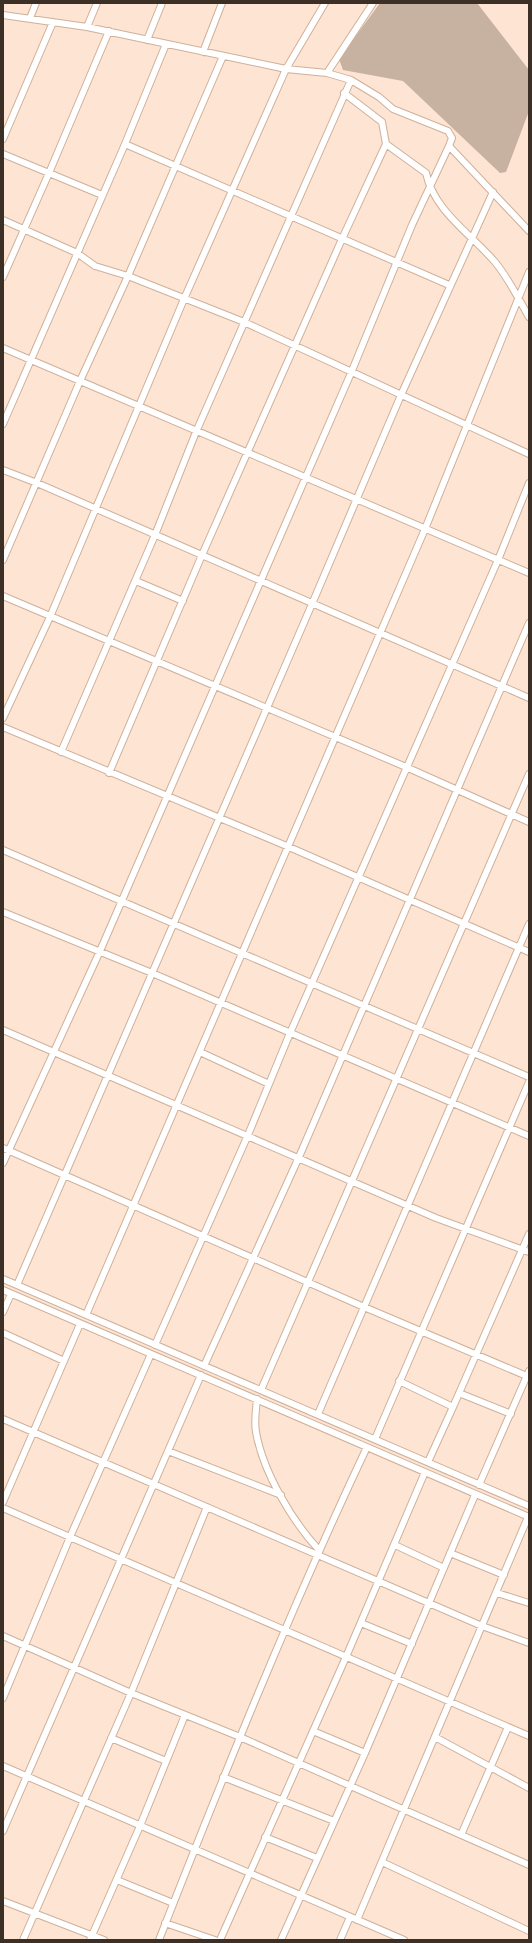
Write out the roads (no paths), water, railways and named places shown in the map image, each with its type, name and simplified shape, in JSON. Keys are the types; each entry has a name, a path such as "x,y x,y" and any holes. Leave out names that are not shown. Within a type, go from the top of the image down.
{"street":[{"path":"30,18 36,3"},
{"path":"87,27 97,3"},
{"path":"147,40 162,3"},
{"path":"204,52 222,3"},
{"path":"3,718 50,617 94,509 184,299 286,69 325,3"},
{"path":"327,73 373,3"},
{"path":"3,15 109,31 286,69 327,73 351,80 379,97 393,109 448,131 452,138 429,186 122,902 54,1053 6,1150 3,1163"},
{"path":"3,139 53,22"},
{"path":"3,277 109,31"},
{"path":"3,424 125,144 166,44"},
{"path":"3,560 223,56"},
{"path":"61,752 136,581 196,432 351,80"},
{"path":"109,773 202,555 296,346 342,239 386,144 382,122 344,94"},
{"path":"125,144 449,285"},
{"path":"386,144 426,173 429,186 447,212 472,237 504,274 529,317"},
{"path":"449,146 529,231"},
{"path":"3,154 102,195"},
{"path":"17,1285 220,818 401,395 492,192"},
{"path":"3,220 77,253 95,266 128,276 244,322 350,373 468,425 529,454"},
{"path":"86,1315 178,1105 242,952 289,848 425,529 529,272"},
{"path":"3,348 196,432 529,573"},
{"path":"3,470 37,483 529,698"},
{"path":"155,1345 248,1135 290,1032 498,560 529,483"},
{"path":"136,581 183,601"},
{"path":"3,596 157,663 406,767 529,822"},
{"path":"204,1366 299,1158 529,623"},
{"path":"3,727 466,923 529,952"},
{"path":"261,1390 309,1283 396,1079 466,923 529,774"},
{"path":"3,850 529,1077"},
{"path":"3,912 152,973 529,1136"},
{"path":"318,1414 529,924"},
{"path":"3,1030 407,1205 465,1229 529,1252"},
{"path":"200,1052 269,1084"},
{"path":"375,1439 508,1127 529,1082"},
{"path":"6,1150 364,1307 528,1375 479,1486"},
{"path":"428,1462 529,1234"},
{"path":"3,1279 318,1414 479,1486 529,1506"},
{"path":"3,1290 529,1517 357,1920"},
{"path":"3,1312 10,1294"},
{"path":"3,1502 80,1324"},
{"path":"3,1333 64,1361"},
{"path":"3,1698 26,1646 70,1537 151,1354"},
{"path":"3,1831 28,1777 200,1375"},
{"path":"399,1382 453,1407"},
{"path":"459,1393 511,1414"},
{"path":"257,1399 256,1432 263,1458 281,1495 318,1552"},
{"path":"3,1419 154,1485 318,1552 482,1626 529,1643"},
{"path":"159,1940 223,1777 285,1630 318,1552 367,1447"},
{"path":"168,1451 281,1495"},
{"path":"220,1940 380,1581 425,1472"},
{"path":"281,1940 365,1753 475,1495"},
{"path":"24,1940 131,1693 207,1507"},
{"path":"3,1508 529,1736"},
{"path":"395,1545 444,1568"},
{"path":"450,1553 504,1575"},
{"path":"497,1593 529,1603"},
{"path":"361,1623 412,1644"},
{"path":"3,1636 131,1693 240,1737 529,1865"},
{"path":"91,1938 140,1826 185,1714"},
{"path":"461,1835 508,1727"},
{"path":"313,1731 365,1753"},
{"path":"435,1737 529,1788"},
{"path":"111,1738 166,1761"},
{"path":"3,1766 140,1826 195,1848 404,1940"},
{"path":"223,1777 334,1821"},
{"path":"265,1837 317,1858"},
{"path":"382,1862 529,1931"},
{"path":"116,1880 173,1904"},
{"path":"3,1901 91,1938 104,1940"},
{"path":"340,1940 350,1917"},
{"path":"165,1923 215,1940"}]}
